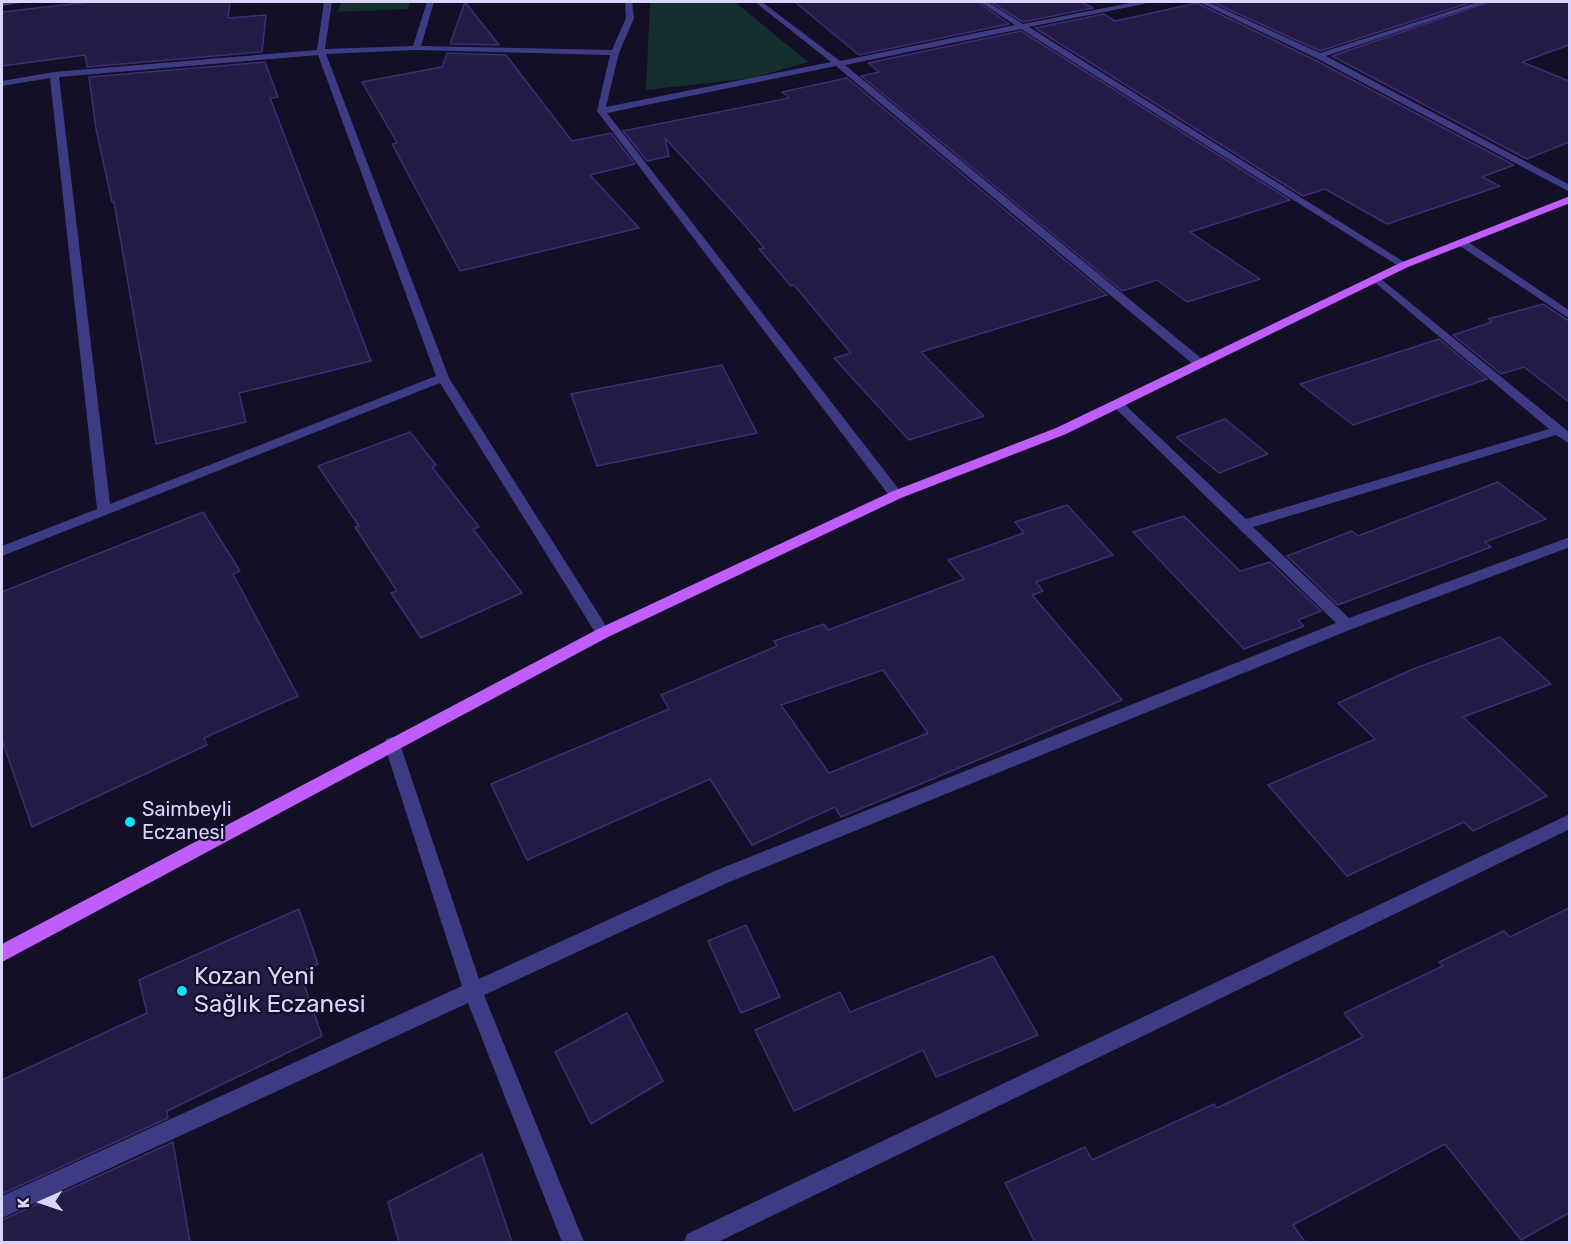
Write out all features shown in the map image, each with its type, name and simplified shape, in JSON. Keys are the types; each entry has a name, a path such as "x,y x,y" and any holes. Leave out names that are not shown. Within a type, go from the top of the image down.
{"main road":[{"path":"2,953 603,633 896,495 1061,431 1404,264 1569,199"}],"street":[{"path":"2,4 22,2"},
{"path":"328,2 321,52 443,378 603,633"},
{"path":"416,48 431,2"},
{"path":"601,111 615,53 630,18 629,2"},
{"path":"758,2 840,64 1198,363"},
{"path":"983,2 1404,264"},
{"path":"601,111 1144,2"},
{"path":"1203,2 1319,56 1569,189"},
{"path":"1319,56 1484,2"},
{"path":"2,83 54,75 321,52 416,48 615,53"},
{"path":"54,75 104,511"},
{"path":"601,111 896,495"},
{"path":"1461,242 1569,316"},
{"path":"1376,278 1569,440"},
{"path":"2,551 443,378"},
{"path":"1117,404 1347,625"},
{"path":"1243,525 1558,430"},
{"path":"2,1207 723,876 1347,625 1569,542"},
{"path":"392,744 473,991 573,1242"},
{"path":"695,1242 1569,821"}],"green space":[{"path":"342,2 410,2 408,9 337,12"},
{"path":"650,2 735,2 808,62 752,78 646,90"}],"building":[{"path":"89,2 230,2 228,18 266,15 262,52 87,67 85,55 2,66 2,12"},
{"path":"465,2 499,45 450,44"},
{"path":"795,2 978,2 1009,24 859,55"},
{"path":"991,2 1081,2 1093,8 1023,22"},
{"path":"1212,2 1472,2 1320,51"},
{"path":"1489,2 1569,2 1569,45 1522,62 1569,81 1569,142 1527,159 1332,56"},
{"path":"1197,3 1315,60 1514,165 1482,177 1500,186 1387,224 1325,189 1303,196 1035,28 1104,14 1115,21"},
{"path":"1021,31 1290,200 1190,232 1260,279 1187,302 1157,280 1122,291 861,76 879,72 868,63"},
{"path":"447,53 506,55 572,141 611,133 635,164 590,175 639,228 460,271 392,144 397,143 362,82 442,67"},
{"path":"265,62 278,97 270,98 371,361 239,393 246,422 156,444 114,202 112,202 96,129 89,77"},
{"path":"847,78 1107,295 921,352 984,416 909,440 834,358 851,353 794,285 791,286 759,249 764,248 742,222 665,138 669,156 647,161 623,131 789,98 782,92"},
{"path":"1543,304 1569,321 1569,402 1524,367 1501,374 1453,335 1492,322 1488,319"},
{"path":"1439,339 1487,379 1353,425 1300,384"},
{"path":"722,365 757,433 597,466 571,394"},
{"path":"1225,419 1268,454 1219,473 1176,437"},
{"path":"410,432 436,465 432,467 479,527 473,529 522,593 421,638 391,593 397,591 355,527 359,526 318,466"},
{"path":"1498,482 1546,519 1485,542 1491,547 1338,605 1287,556 1352,531 1358,536"},
{"path":"1067,505 1113,555 1036,582 1043,591 1032,595 1122,700 841,817 835,807 752,845 710,779 527,860 491,784 669,709 661,695 777,646 774,641 824,624 828,630 964,579 948,560 1024,533 1015,522","holes":["883,670 928,733 829,773 781,705"]},
{"path":"203,512 240,571 233,574 298,696 204,738 207,745 32,827 2,740 2,592"},
{"path":"1184,516 1240,571 1270,562 1321,611 1298,620 1304,626 1244,649 1133,532"},
{"path":"1500,637 1551,684 1463,717 1547,796 1473,831 1464,822 1347,876 1268,785 1375,739 1338,703 1413,669"},
{"path":"1569,908 1569,1213 1521,1240 1445,1144 1293,1225 1305,1242 1035,1242 1005,1183 1085,1147 1092,1160 1214,1104 1217,1108 1363,1037 1344,1013 1443,966 1439,962 1504,931 1510,937"},
{"path":"299,909 318,964 300,972 322,1036 167,1111 168,1118 2,1194 2,1080 147,1013 139,980"},
{"path":"746,925 780,997 741,1013 708,941"},
{"path":"993,956 1038,1035 936,1077 923,1050 794,1111 755,1030 840,992 850,1012"},
{"path":"627,1013 663,1081 591,1124 555,1052"},
{"path":"173,1142 190,1242 2,1242 2,1220"},
{"path":"482,1154 512,1242 399,1242 388,1202"}],"place":[{"name":"Saimbeyli Eczanesi","path":"130,822"},
{"name":"Kozan Yeni Sağlık Eczanesi","path":"182,991"}]}
